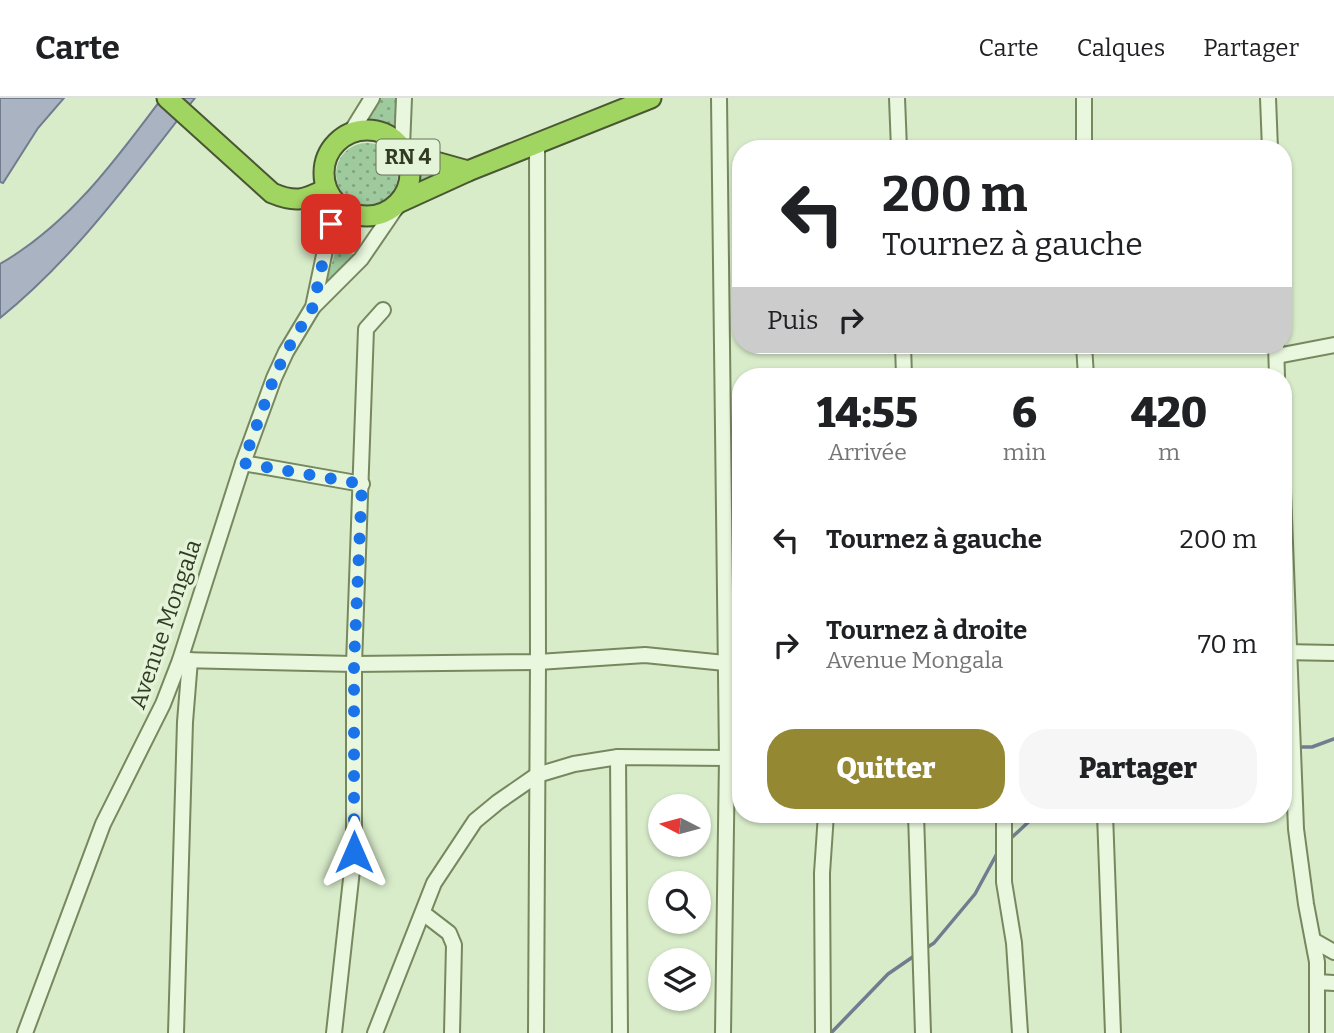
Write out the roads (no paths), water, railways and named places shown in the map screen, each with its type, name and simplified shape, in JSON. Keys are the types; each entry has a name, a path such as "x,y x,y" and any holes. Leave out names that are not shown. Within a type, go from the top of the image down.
{"highway":[{"path":"167,98 272,193 288,199 331,196"},
{"name":"RN 4","path":"400,202 409,187 411,170 404,150 392,137 365,129 351,132 337,142 327,156 324,172 331,196 347,212 362,217 377,216 400,202 468,171 651,98"},
{"name":"RN 4","path":"404,150 468,171"}],"street":[{"path":"351,132 372,98"},
{"path":"404,98 404,150"},
{"path":"719,98 727,758 723,1033"},
{"path":"897,98 898,140"},
{"path":"1084,98 1084,140"},
{"path":"1268,98 1270,140"},
{"path":"536,1033 537,145"},
{"path":"313,307 331,196"},
{"path":"313,307 361,259 400,202"},
{"name":"Avenue Mongala","path":"26,1033 103,824 185,660 243,463 274,378 313,307"},
{"path":"334,1033 354,852 354,664 366,330 383,310"},
{"path":"1292,349 1334,345"},
{"path":"243,463 362,484"},
{"path":"1292,652 1334,653"},
{"path":"176,1033 185,660 354,664 538,662 645,656 725,663"},
{"path":"1292,718 1298,850 1317,962 1318,1033"},
{"path":"375,1033 434,883 475,821 537,775 574,764 618,757 727,758"},
{"path":"618,757 620,1033"},
{"path":"823,1033 822,873 825,823"},
{"path":"916,823 923,1033"},
{"path":"1004,823 1004,882 1014,943 1020,1033"},
{"path":"1105,823 1113,1033"},
{"path":"423,913 449,933 454,945 452,1033"},
{"path":"1313,940 1334,952"},
{"path":"1317,962 1334,961"},
{"path":"1317,982 1334,983"}],"water":[{"path":"0,98 64,98 38,128 3,183 0,182"},
{"path":"162,98 195,98 79,241 28,294 0,318 0,264 25,248 69,211 127,145"}],"waterway":[{"path":"1295,747 1312,747 1334,739"},
{"path":"1008,841 1027,823"},
{"path":"923,950 934,943 975,894 1000,848"},
{"path":"831,1033 888,974 917,954"}]}
